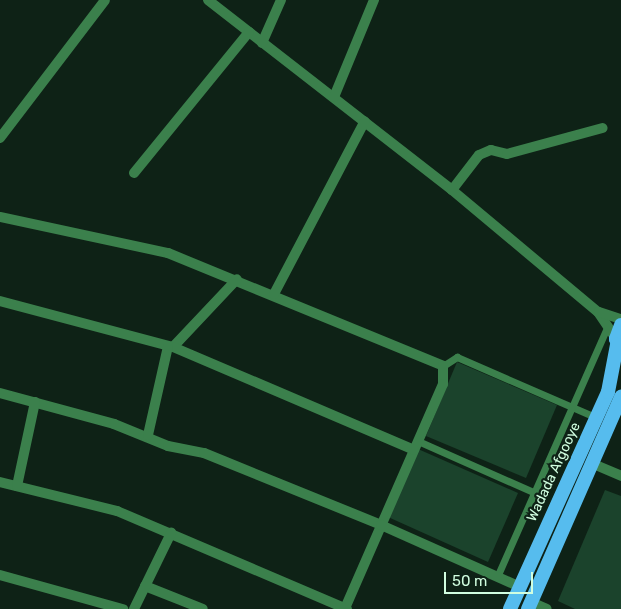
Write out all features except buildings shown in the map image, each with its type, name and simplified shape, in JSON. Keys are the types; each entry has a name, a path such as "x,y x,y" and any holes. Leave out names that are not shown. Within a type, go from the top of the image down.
{"highway":[{"name":"Wadada Afgooye","path":"510,609 608,392 617,337"},
{"path":"529,606 621,397"}],"street":[{"path":"0,138 105,0"},
{"path":"208,0 452,190 598,312 617,337"},
{"path":"262,43 281,0"},
{"path":"334,97 374,0"},
{"path":"134,173 249,32"},
{"path":"274,294 365,121"},
{"path":"452,190 479,155 491,150 507,154 603,128"},
{"path":"0,216 168,253 274,294 283,301 443,366 443,384 346,608 117,511 0,482"},
{"path":"148,435 170,347 237,279"},
{"path":"0,302 170,347 416,446"},
{"path":"598,312 621,319"},
{"path":"0,393 148,435 168,446 204,453 381,525 520,587"},
{"path":"17,486 35,402"},
{"path":"591,463 621,476"},
{"path":"134,609 171,533"},
{"path":"0,575 123,609"},
{"path":"146,586 202,609"},
{"path":"529,606 546,609"}],"lane":[{"path":"497,577 570,405 617,337"},
{"path":"443,366 457,357 570,405 597,419"},
{"path":"416,446 533,492"}]}
